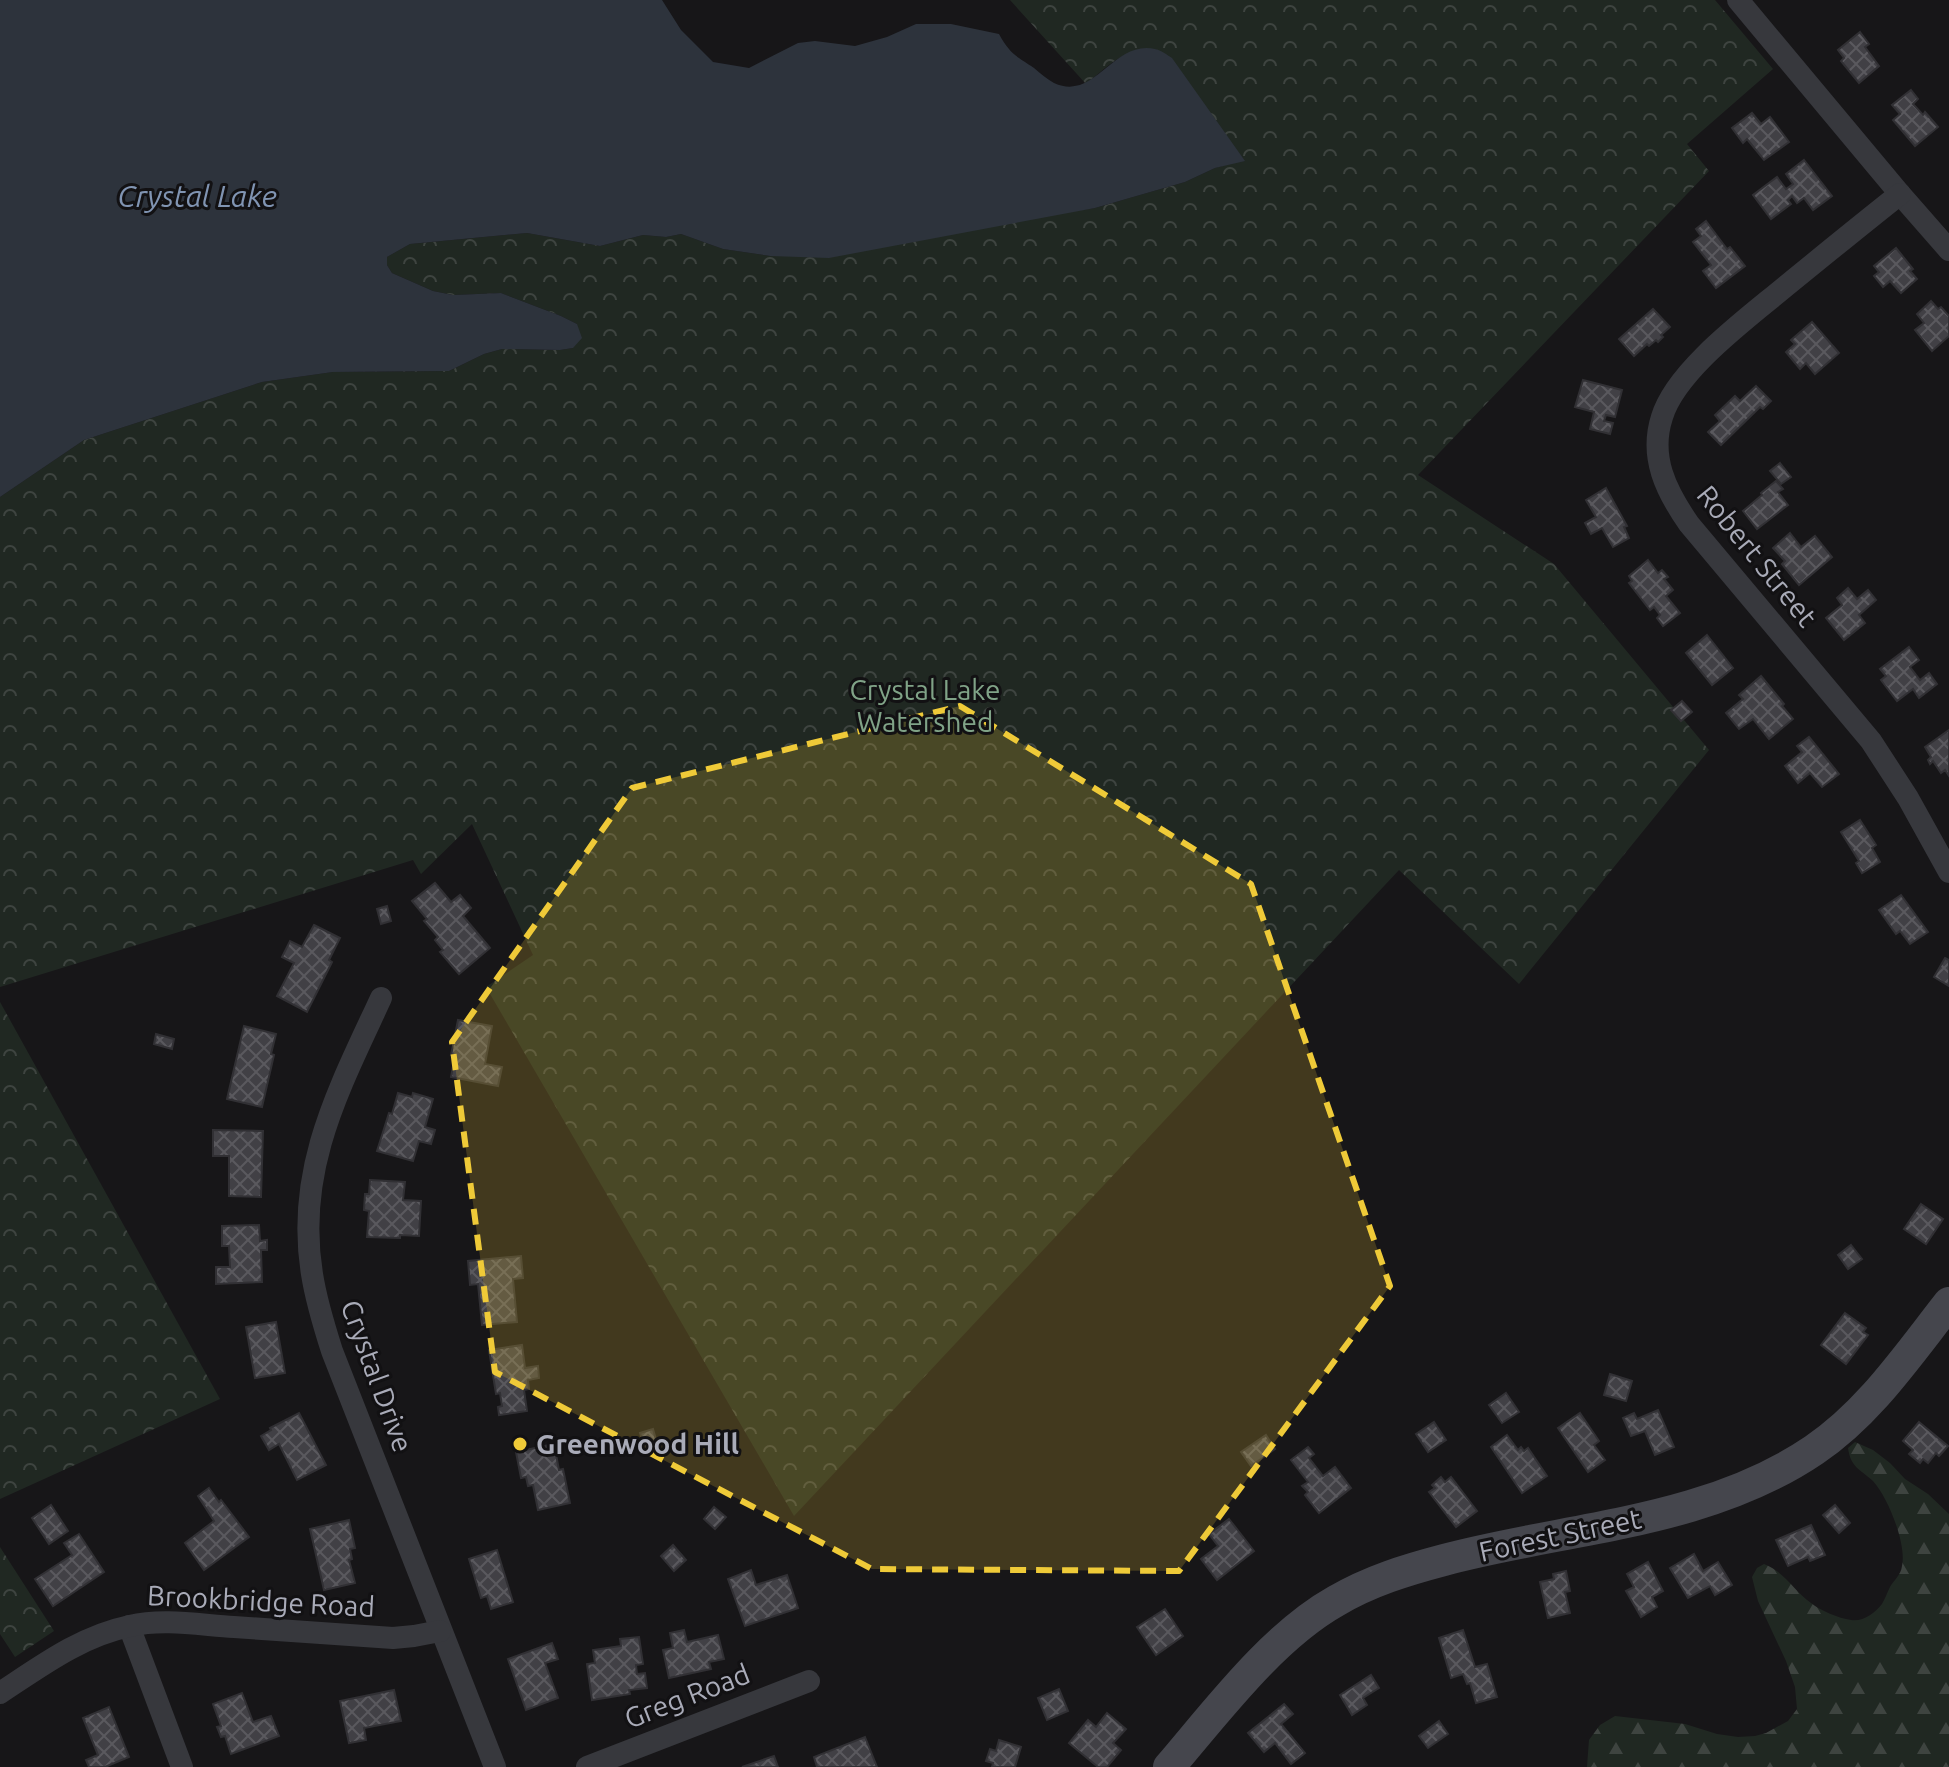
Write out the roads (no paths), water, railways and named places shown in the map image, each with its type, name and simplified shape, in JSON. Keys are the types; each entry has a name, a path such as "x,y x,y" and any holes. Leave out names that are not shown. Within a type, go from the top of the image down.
{"main road":[{"name":"Forest Street","path":"1169,1767 1276,1648 1313,1616 1356,1590 1395,1574 1480,1551 1688,1507 1752,1486 1789,1467 1858,1414 1949,1303"}],"street":[{"path":"1738,0 1949,250"},
{"name":"Robert Street","path":"1900,194 1724,338 1684,379 1661,417 1657,456 1666,487 1689,524 1871,741 1908,798 1949,872"},
{"name":"Crystal Drive","path":"381,998 341,1083 315,1163 308,1208 311,1272 332,1351 495,1767"},
{"name":"Brookbridge Road","path":"0,1693 81,1642 129,1626 183,1624 393,1638 440,1631"},
{"path":"129,1626 182,1767"},
{"name":"Greg Road","path":"587,1767 809,1681"}],"water":[{"name":"Crystal Lake","path":"0,0 662,0 681,30 713,62 749,68 798,43 815,41 855,46 916,24 951,24 999,34 1018,57 1054,83 1069,87 1093,78 1127,53 1155,49 1172,58 1245,161 1095,208 829,258 770,256 723,249 681,234 666,237 643,235 600,246 527,233 410,244 387,257 392,273 433,291 453,295 501,293 577,324 582,338 573,348 560,350 502,349 449,371 333,372 262,382 84,440 0,497"}],"place":[{"name":"Greenwood Hill","path":"520,1444"}],"park label":[{"name":"Crystal Lake Watershed","path":"925,706"}]}
